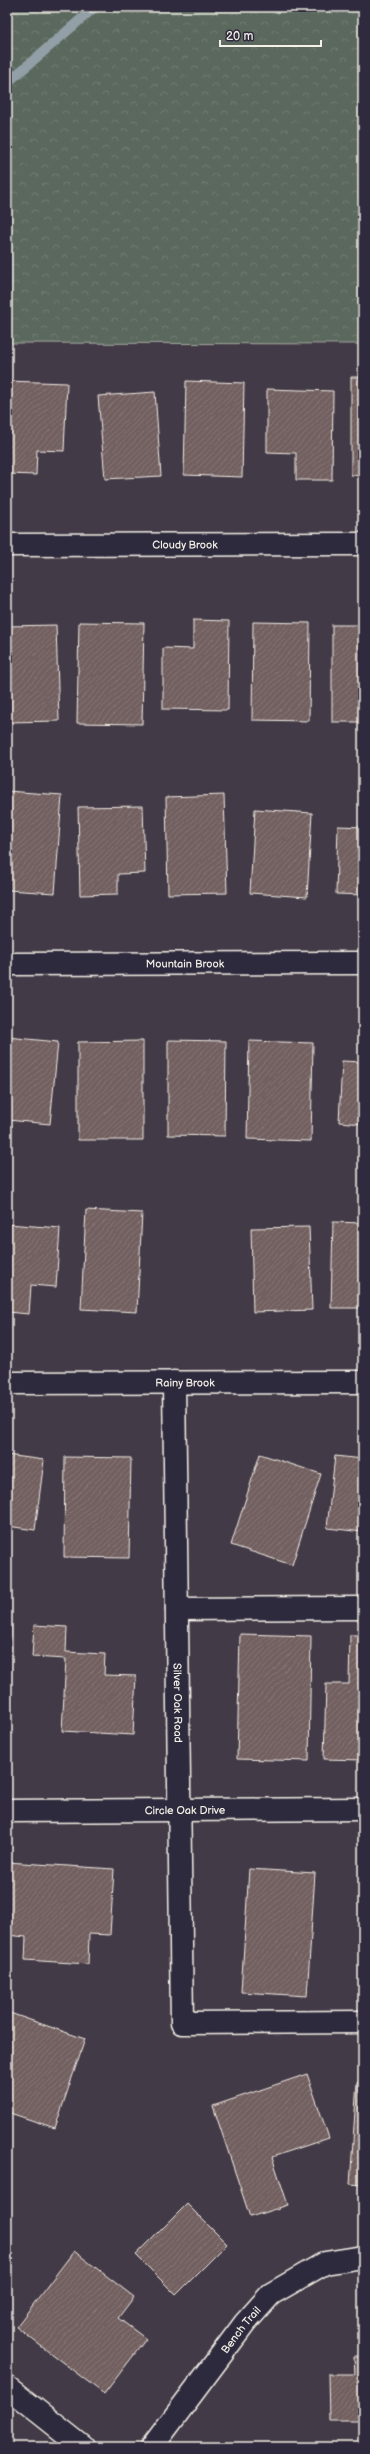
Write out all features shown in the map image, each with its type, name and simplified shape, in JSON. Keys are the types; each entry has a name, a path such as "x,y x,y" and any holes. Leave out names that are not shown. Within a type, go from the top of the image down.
{"street":[{"name":"Cloudy Brook","path":"7,545 363,544"},
{"name":"Mountain Brook","path":"7,964 363,963"},
{"name":"Silver Oak Road","path":"174,1382 182,2023 363,2022"},
{"name":"Rainy Brook","path":"7,1383 363,1382"},
{"path":"177,1609 363,1608"},
{"name":"Circle Oak Drive","path":"7,1811 363,1809"},
{"name":"Bench Trail","path":"152,2447 245,2323 271,2294 325,2263 363,2257"},
{"path":"7,2387 83,2447"}],"green space":[{"path":"7,7 363,7 363,344 7,343"}],"building":[{"path":"351,377 363,377 363,476 351,475"},
{"path":"7,381 67,383 64,451 37,450 36,475 7,474"},
{"path":"186,381 244,383 242,477 184,475"},
{"path":"267,389 333,391 332,480 296,480 296,453 267,452"},
{"path":"155,392 161,476 105,479 98,396"},
{"path":"193,620 229,621 228,710 163,709 163,648 193,649"},
{"path":"79,622 144,623 142,724 77,723"},
{"path":"253,622 310,623 309,721 252,720"},
{"path":"56,625 59,721 7,722 7,626"},
{"path":"332,625 363,625 363,722 332,722"},
{"path":"7,791 62,795 55,893 7,890"},
{"path":"224,795 227,893 168,894 166,797"},
{"path":"143,806 145,873 118,874 118,894 80,895 78,807"},
{"path":"255,809 312,813 307,897 250,893"},
{"path":"338,826 363,827 363,895 336,894"},
{"path":"7,1037 58,1042 50,1124 7,1120"},
{"path":"168,1040 226,1041 225,1136 168,1135"},
{"path":"143,1041 143,1140 78,1140 78,1042"},
{"path":"249,1041 313,1043 311,1141 247,1139"},
{"path":"342,1061 363,1062 363,1124 339,1122"},
{"path":"86,1210 142,1213 137,1312 81,1309"},
{"path":"333,1222 363,1223 363,1308 331,1308"},
{"path":"7,1224 60,1228 56,1287 31,1285 29,1314 7,1312"},
{"path":"309,1227 312,1310 253,1312 251,1228"},
{"path":"260,1454 321,1474 292,1565 231,1545"},
{"path":"7,1455 44,1460 35,1530 7,1526"},
{"path":"335,1456 363,1459 363,1532 327,1528"},
{"path":"65,1457 131,1458 129,1558 64,1557"},
{"path":"7,1623 11,1624 7,1690"},
{"path":"34,1625 67,1627 66,1652 105,1654 104,1675 136,1676 133,1735 62,1731 66,1659 32,1657"},
{"path":"240,1634 311,1636 309,1761 237,1759"},
{"path":"350,1635 363,1635 363,1760 324,1759 326,1684 349,1684"},
{"path":"7,1862 114,1869 110,1935 89,1934 88,1964 25,1960 26,1937 7,1935"},
{"path":"249,1869 315,1873 307,1996 241,1992"},
{"path":"7,2012 85,2039 55,2128 7,2112"},
{"path":"307,2074 329,2138 272,2157 288,2205 250,2217 213,2106"},
{"path":"357,2082 363,2082 363,2185 350,2184"},
{"path":"187,2204 227,2244 176,2295 136,2255"},
{"path":"74,2251 134,2297 118,2318 146,2339 104,2394 16,2327"},
{"path":"354,2357 363,2357 363,2421 329,2421 328,2374 355,2374"}],"waterway":[{"path":"7,83 95,7"}]}
